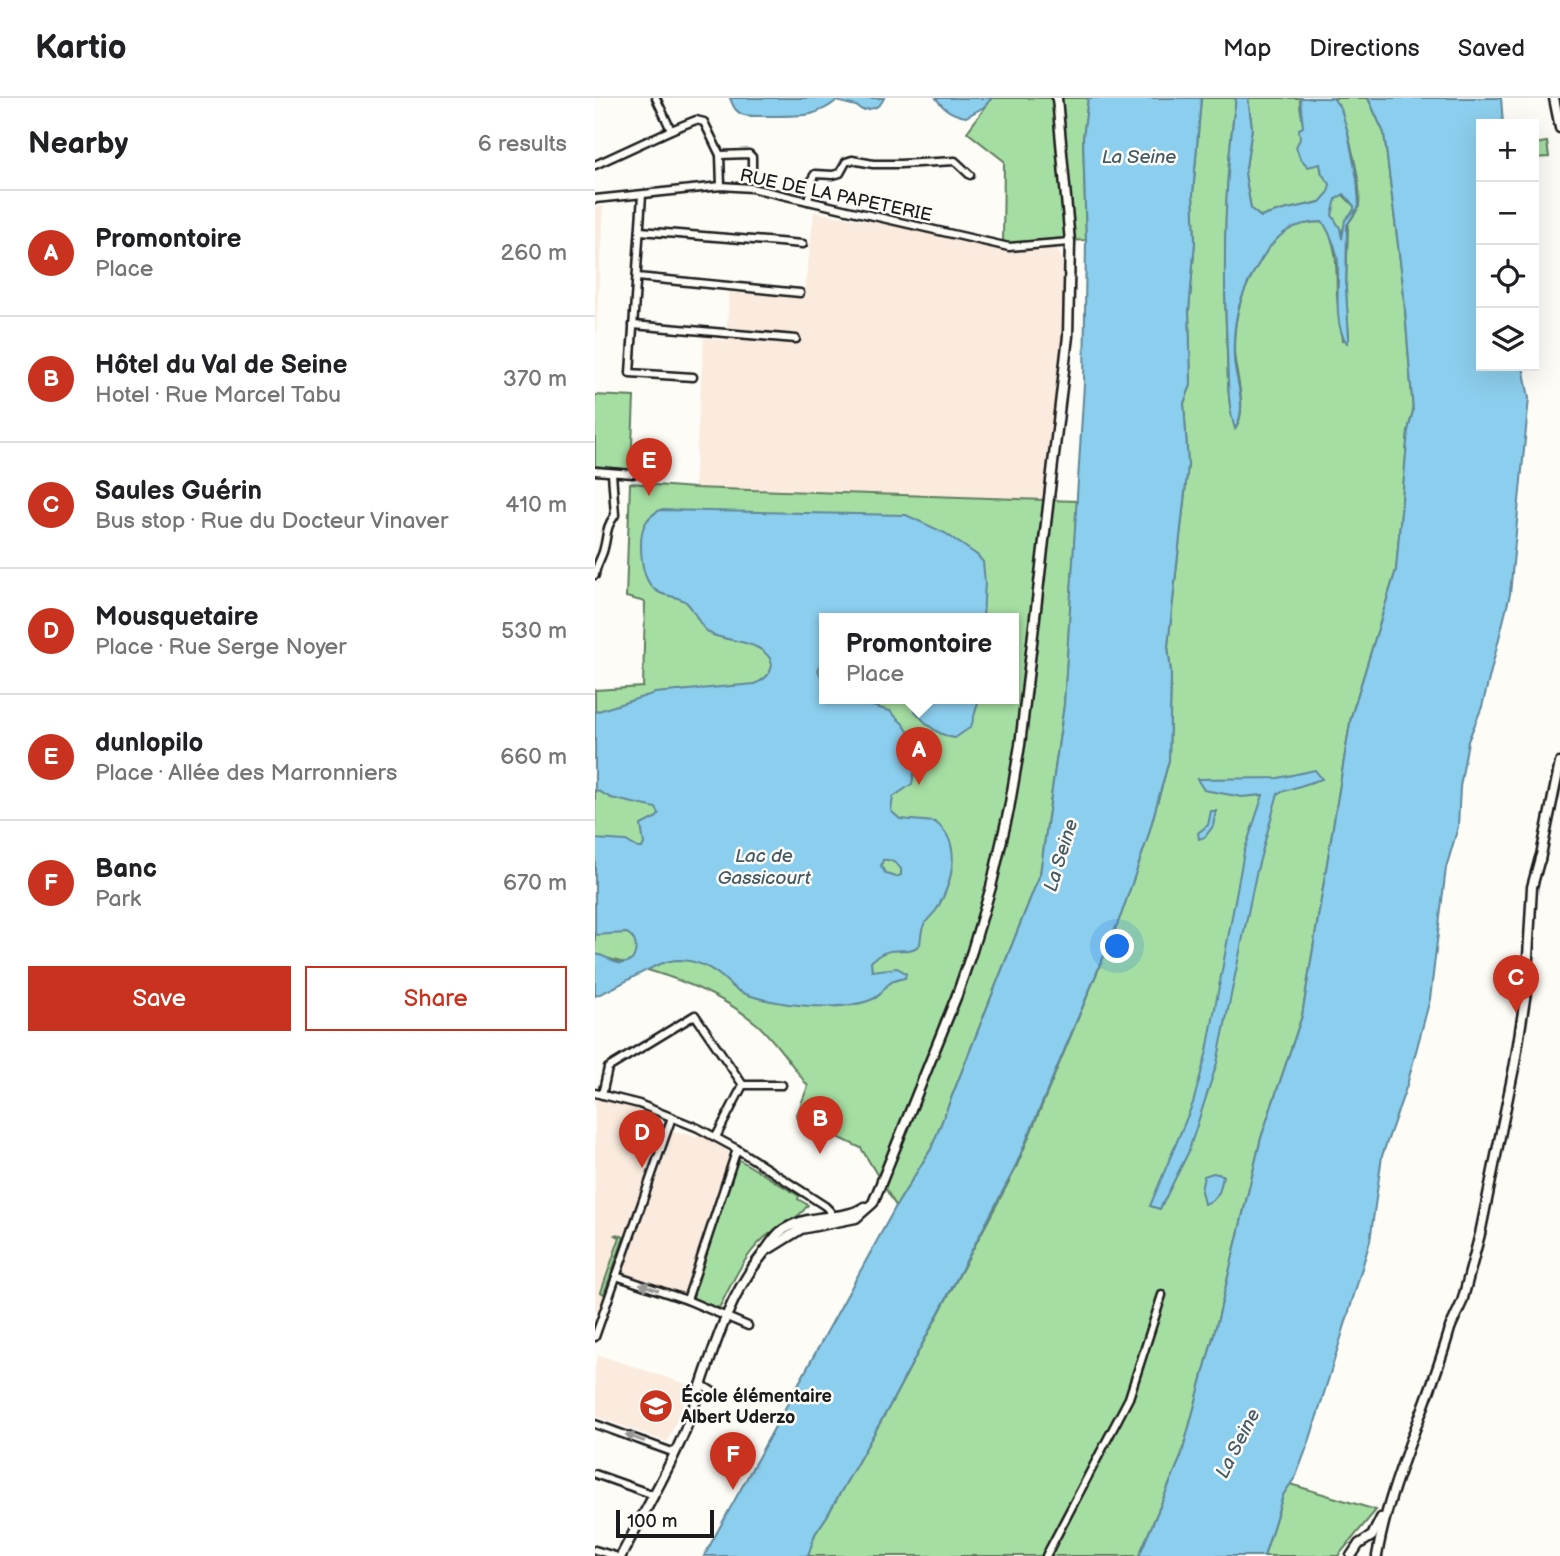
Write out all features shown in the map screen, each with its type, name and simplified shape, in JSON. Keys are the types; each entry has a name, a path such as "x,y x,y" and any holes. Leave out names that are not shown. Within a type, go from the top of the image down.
{"main road":[{"path":"621,1556 675,1453 727,1316 749,1272 777,1235 785,1229 812,1218 851,1219 862,1215 873,1203 972,951 991,887 1014,782 1068,336 1070,242 1058,98"},
{"path":"1556,98 1560,109"},
{"path":"1556,98 1560,128"},
{"path":"1377,1553 1394,1490 1465,1286 1490,1192 1526,992 1531,922 1540,858 1560,763"},
{"path":"764,1252 801,1229 828,1219"},
{"path":"1355,1553 1376,1530 1394,1490"},
{"path":"1365,1541 1373,1543 1377,1553"}],"street":[{"path":"656,98 671,130"},
{"path":"595,165 696,120 704,122 720,155 721,186"},
{"path":"720,155 749,154 752,157 752,168"},
{"path":"808,201 815,174 840,173 846,162 852,160 873,164 955,161 970,175"},
{"name":"RUE DE LA PAPETERIE","path":"595,200 721,186 751,188 1009,247 1070,242"},
{"path":"642,195 630,373 693,377"},
{"path":"640,231 803,244"},
{"path":"637,277 800,293"},
{"path":"633,325 796,339"},
{"path":"595,471 633,474"},
{"path":"595,575 596,564 604,549 607,527 615,515 612,472"},
{"path":"743,1086 695,1015 608,1068 599,1094 672,1116 716,1137 827,1208 828,1219"},
{"path":"743,1086 782,1085"},
{"path":"716,1137 743,1086"},
{"path":"595,1337 672,1116"},
{"path":"687,1300 737,1149"},
{"path":"812,1218 818,1212 819,1203"},
{"path":"616,1276 687,1300 748,1326"},
{"path":"1046,1556 1129,1398 1162,1295"},
{"path":"701,1384 719,1395"},
{"path":"595,1424 675,1453"},
{"path":"595,1474 654,1495"},
{"path":"595,1550 615,1556"}],"shaded area":[{"path":"603,206 595,357 595,207"},
{"path":"814,212 1003,244 1055,246 1064,262 1067,310 1045,500 694,488 704,337 726,341 729,292 804,299"},
{"path":"595,1098 651,1113 660,1119 661,1129 600,1312 595,1311"},
{"path":"671,1132 704,1137 731,1152 688,1297 620,1275"},
{"path":"599,1355 692,1386 667,1442 595,1416 595,1366"}],"green space":[{"path":"992,98 1088,98 1083,138 1086,240 1003,244 1004,161 967,132"},
{"path":"1201,98 1236,98 1229,161 1225,258 1229,391 1236,428 1241,410 1234,349 1238,312 1245,290 1262,258 1274,241 1287,230 1303,224 1324,222 1334,250 1337,302 1343,340 1349,339 1346,289 1348,226 1343,229 1342,240 1340,228 1320,202 1261,217 1251,209 1245,174 1252,128 1248,98 1300,98 1303,127 1300,129 1300,139 1320,163 1322,174 1354,206 1346,220 1348,224 1359,205 1358,181 1348,134 1333,98 1368,98 1384,133 1403,285 1413,411 1408,431 1396,570 1351,717 1302,1016 1261,1138 1218,1319 1181,1457 1139,1556 808,1556 815,1534 889,1407 1015,1170 1121,915 1147,840 1169,760 1171,673 1168,646 1188,465 1184,403 1191,385 1189,311 1195,241 1193,194"},
{"path":"1547,142 1549,157 1539,158 1539,143"},
{"path":"595,395 634,397 631,470 595,466"},
{"path":"630,483 694,488 1077,501 1064,705 1040,874 931,1149 896,1206 861,1148 796,1117 808,1086 757,1024 739,1010 700,989 595,955 595,690 643,687 645,602 626,597"},
{"path":"738,1159 799,1196 798,1199 808,1205 799,1215 764,1238 750,1253 719,1308 688,1298"},
{"path":"615,1235 624,1237 604,1294 601,1292 620,1237"},
{"path":"1290,1484 1376,1510 1338,1556 1264,1556 1283,1495"}],"water":[{"path":"730,98 884,98 878,106 862,110 836,101 811,114 748,116 735,108"},
{"path":"936,98 992,98 984,107 966,117 949,111"},
{"name":"La Seine","path":"1088,98 1201,98 1193,194 1195,241 1189,311 1191,385 1184,403 1188,465 1168,646 1171,673 1169,760 1147,840 1121,915 1014,1170 889,1407 815,1534 808,1556 704,1556 896,1206 931,1149 1040,874 1064,705 1084,384 1086,240 1083,138"},
{"path":"1236,98 1248,98 1252,128 1245,174 1251,209 1261,217 1320,202 1328,193 1330,184 1322,174 1320,164 1308,167 1300,158 1296,147 1300,139 1299,129 1303,127 1300,98 1333,98 1341,109 1348,133 1359,206 1347,225 1347,343 1338,316 1337,254 1323,222 1303,224 1287,231 1274,242 1254,271 1239,306 1234,331 1234,360 1241,404 1235,429 1228,389 1225,286 1225,223","holes":["1344,194 1354,206 1354,210 1345,220 1342,239 1340,228 1332,215 1336,199"]},
{"path":"1368,98 1501,98 1503,119 1476,119 1476,371 1524,371 1529,398 1510,594 1482,707 1468,741 1460,787 1458,827 1446,868 1430,999 1407,1085 1382,1156 1370,1241 1310,1439 1296,1476 1283,1495 1264,1556 1139,1556 1181,1457 1218,1319 1261,1138 1302,1016 1351,717 1396,570 1408,431 1413,411 1403,285 1384,133"},
{"name":"Lac de Gassicourt","path":"660,510 906,515 945,533 983,562 983,613 819,613 819,704 865,704 890,711 916,743 930,751 931,761 914,773 912,784 893,797 891,811 900,819 935,822 950,841 952,852 951,876 937,909 923,927 920,944 910,950 885,952 871,962 872,971 897,968 906,973 905,978 890,983 875,998 862,1003 826,1006 768,1001 739,991 707,967 678,960 648,969 595,996 595,954 617,963 626,963 632,960 636,949 633,938 627,933 595,935 595,839 626,841 642,848 644,844 641,825 659,814 656,808 611,798 595,789 595,712 655,693 754,684 764,679 772,667 769,657 759,648 713,635 704,628 686,602 660,593 650,585 643,566 641,539 645,524","holes":["883,860 891,861 901,869 901,875 896,877 886,874 881,866"]},
{"path":"910,704 978,704 971,727 955,738 940,733"},
{"path":"1315,770 1322,779 1278,793 1256,874 1217,1063 1188,1153 1160,1209 1150,1206 1193,1103 1207,1051 1244,852 1263,795 1242,797 1204,790 1197,779 1278,778"},
{"path":"1211,811 1216,811 1213,826 1205,837 1199,839 1198,833 1208,825"},
{"path":"1213,1173 1223,1175 1220,1189 1213,1200 1204,1204 1201,1191 1204,1176"}],"place":[{"name":"dunlopilo","path":"649,496"},
{"name":"Promontoire","path":"919,785"},
{"name":"Saules Guérin","path":"1516,1013"},
{"name":"Hôtel du Val de Seine","path":"820,1154"},
{"name":"Mousquetaire","path":"642,1168"},
{"name":"École élémentaire Albert Uderzo","path":"656,1406"},
{"name":"Banc","path":"733,1490"}]}
